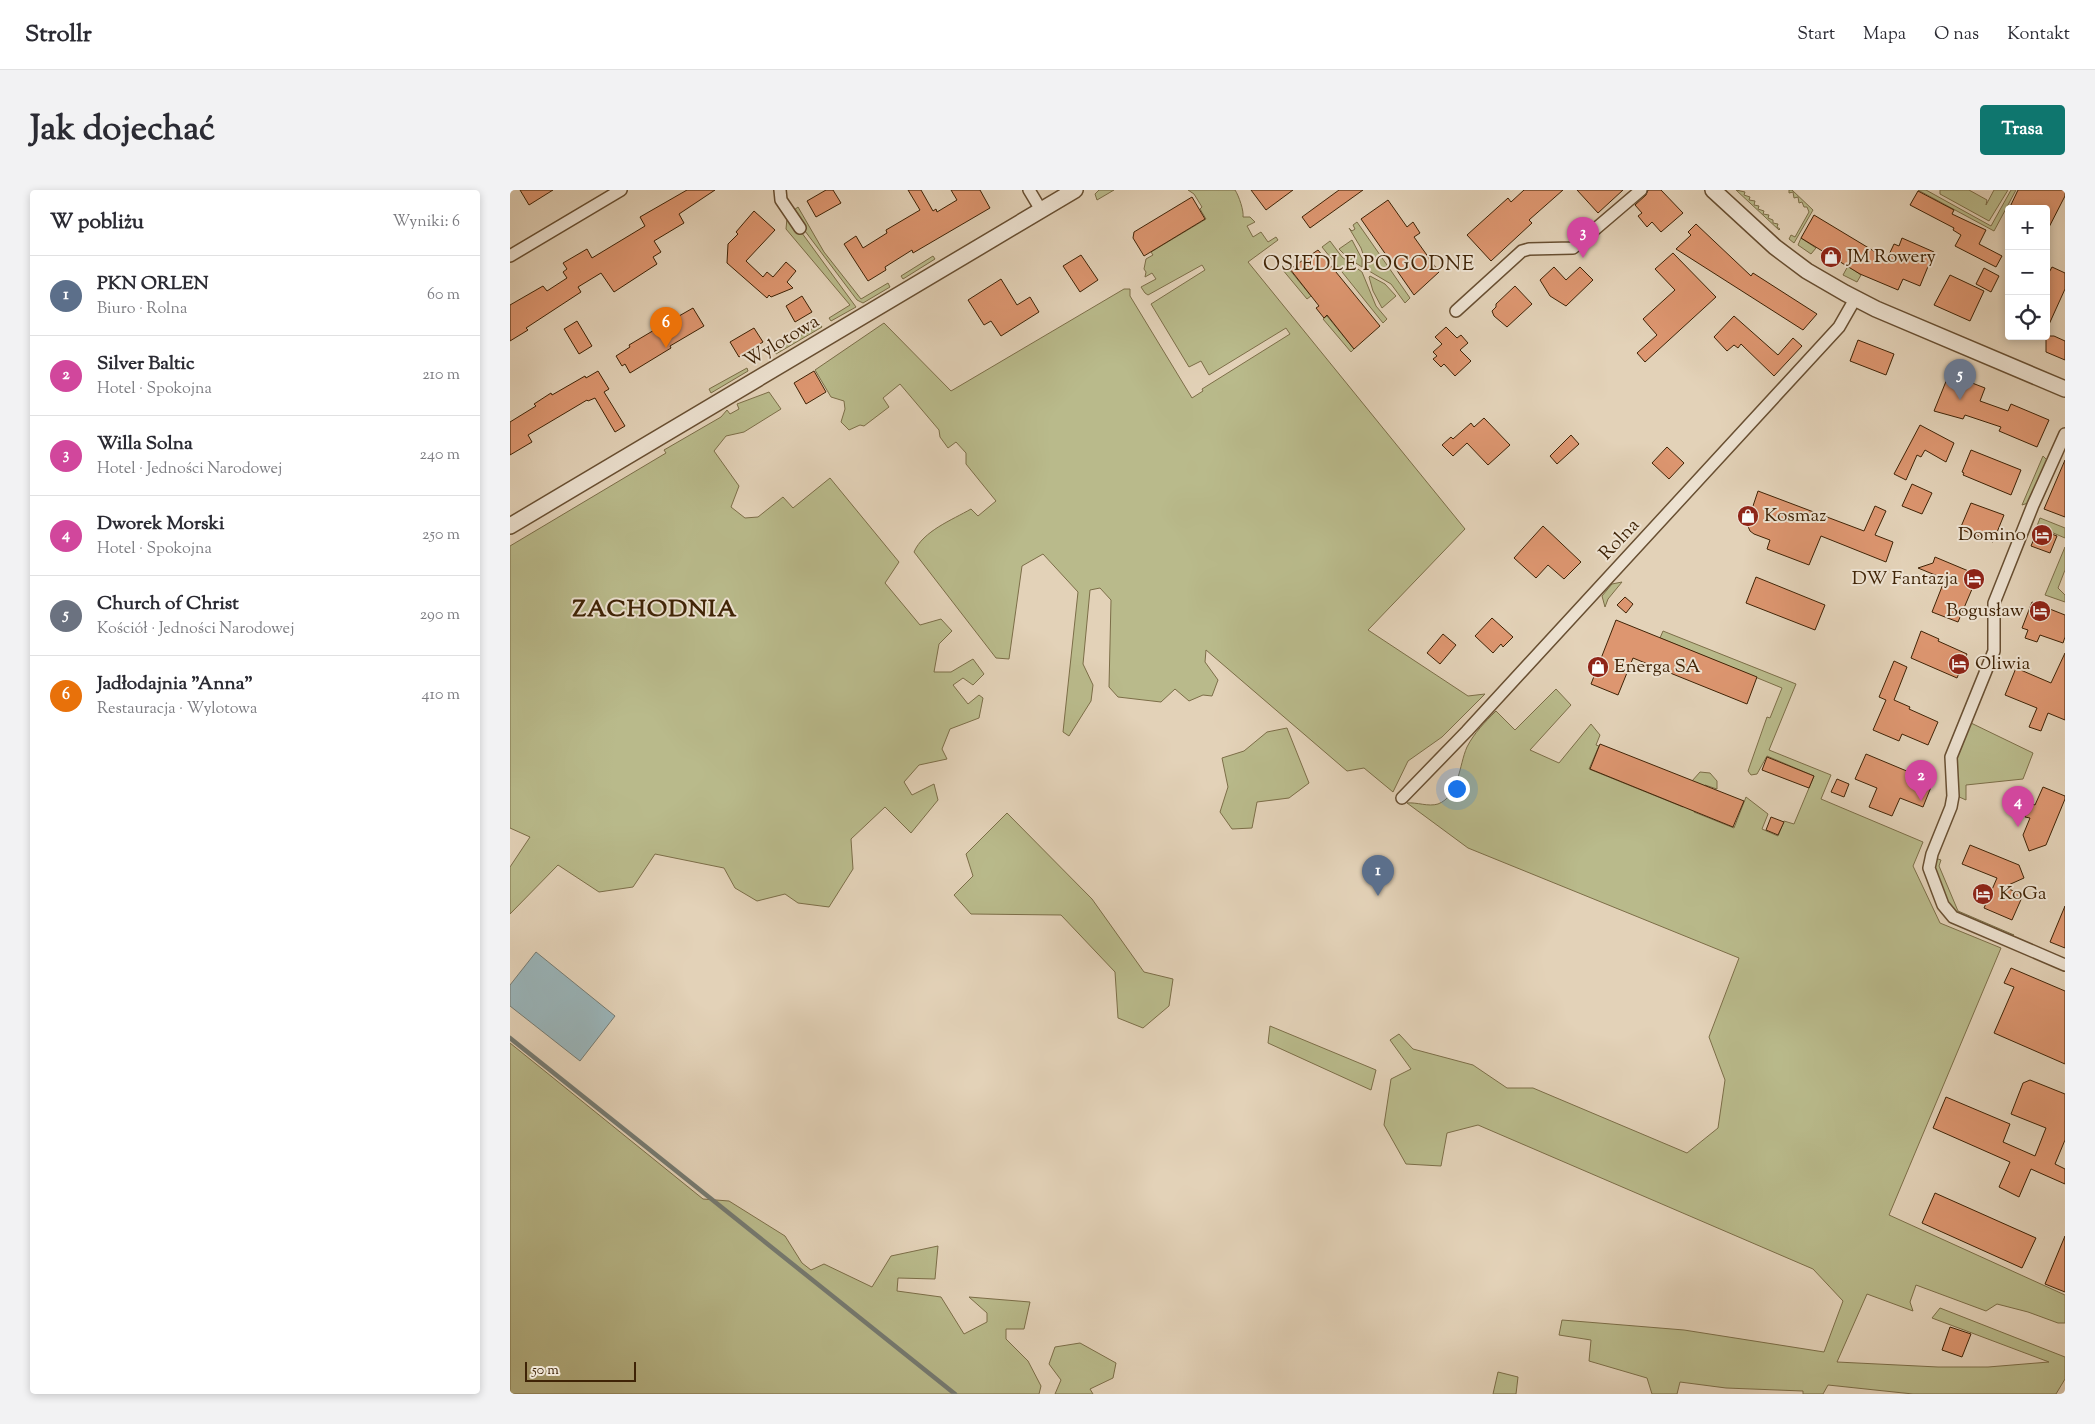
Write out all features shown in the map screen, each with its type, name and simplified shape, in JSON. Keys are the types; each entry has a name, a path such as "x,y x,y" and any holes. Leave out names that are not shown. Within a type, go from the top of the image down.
{"street":[{"path":"510,256 621,190"},
{"path":"780,190 781,200 800,228"},
{"path":"1029,190 1041,210"},
{"name":"Wylotowa","path":"510,526 1075,190"},
{"path":"1456,311 1522,252 1529,249 1573,248 1641,190"},
{"path":"1713,190 1781,252 1807,271 1855,299 2065,389"},
{"name":"Rolna","path":"1402,798 1467,731 1835,333 1855,299"},
{"path":"2065,434 2033,505 1994,603 1994,651 1951,757 1953,796 1951,807 1932,854 1929,868 1943,905 1953,917 2065,964"}],"green space":[{"path":"1099,190 1114,190 1097,200 1095,194"},
{"path":"1188,190 1235,190 1241,204 1243,217 1250,217 1255,222 1247,226 1253,237 1261,232 1268,242 1276,237 1278,240 1248,262 1465,529 1368,630 1468,696 1485,694 1442,737 1408,761 1393,792 1364,768 1347,771 1206,650 1205,662 1218,680 1212,696 1203,695 1189,701 1175,689 1161,702 1118,697 1109,687 1111,600 1100,588 1090,590 1083,664 1093,685 1091,701 1069,736 1063,732 1078,592 1043,554 1022,566 1009,659 996,658 914,552 924,538 939,527 971,509 978,516 996,501 966,464 966,453 956,442 948,448 940,437 939,430 900,384 883,398 889,407 864,426 860,425 849,430 841,422 845,409 844,401 831,397 815,370 884,323 951,391 1124,289 1130,289 1130,296 1192,398 1203,391 1202,389 1290,334 1286,328 1209,375 1201,361 1189,367 1151,304 1205,270 1202,265 1148,295 1141,287 1156,279 1152,273 1145,277 1146,259 1153,255 1151,252 1206,219 1200,209 1202,207 1194,194"},
{"path":"1736,190 1745,192 1744,195 1750,197 1749,200 1755,201 1754,205 1759,206 1758,209 1764,211 1763,214 1769,215 1768,218 1773,220 1773,223 1778,224 1777,227 1780,229 1779,230"},
{"path":"1789,190 1792,190 1813,210 1794,243 1789,239 1791,235 1795,237 1809,212 1802,202 1799,203 1798,197 1794,198 1793,192 1789,193"},
{"path":"1918,190 1926,190 1991,226 2011,190 2016,190 2008,205 2005,205 2005,210 1994,231"},
{"path":"1940,190 1969,190 1987,200 1986,205 1994,190 2008,190 1989,221 1940,194"},
{"path":"798,207 824,252 861,299 888,283 890,287 863,303 857,300 802,227 794,210"},
{"path":"787,218 799,229 856,307 831,321 829,318 850,305 786,229"},
{"path":"1357,222 1410,298 1405,303 1391,284 1369,271 1361,248 1349,228 1352,231 1355,229 1353,225"},
{"path":"1801,238 1816,248 1811,254 1798,245"},
{"path":"1352,240 1362,259 1362,267 1348,258 1339,249"},
{"path":"1330,241 1342,257 1362,272 1376,306 1387,319 1383,323 1322,247"},
{"path":"933,256 935,259 903,279 901,276"},
{"path":"1848,266 1861,275 1857,282 1843,275"},
{"path":"1283,267 1286,271 1289,269 1311,296 1307,299 1282,269"},
{"path":"1370,276 1385,284 1396,296 1382,308 1373,291"},
{"path":"1327,316 1354,349 1351,352 1323,319"},
{"path":"820,324 822,327 776,354 774,351"},
{"path":"747,368 748,371 711,393 709,389"},
{"path":"769,392 781,409 744,432 726,436 714,451 739,486 731,507 745,518 758,517 783,497 793,508 830,478 899,562 885,583 920,625 941,619 952,631 939,644 934,672 951,672 973,659 984,674 973,685 963,678 953,685 968,704 979,695 983,698 979,718 950,729 942,749 947,759 919,765 904,782 912,795 934,784 938,800 911,833 885,807 851,839 853,869 829,907 798,903 785,894 757,901 735,888 724,868 655,854 633,887 599,892 558,865 510,914 510,867 530,837 510,828 510,546 666,453 664,450 721,417 727,410 730,414 739,409 737,404"},
{"path":"2043,456 2047,460 2028,503 2022,505"},
{"path":"2040,518 2065,528 2065,538 2037,526"},
{"path":"2065,547 2065,570 2058,588 2065,595 2065,602 2045,595"},
{"path":"1622,582 1608,599 1605,607 1602,596 1612,584"},
{"path":"1663,631 1796,684 1769,750 1831,775 1821,799 1923,842 1913,866 1940,923 2001,948 1889,1215 2065,1295 2065,1323 2058,1323 2028,1312 1997,1304 1986,1311 1916,1285 1910,1302 1913,1311 1867,1294 1837,1362 1938,1367 1988,1367 2049,1362 1932,1318 1940,1308 2065,1357 2065,1379 2056,1394 1913,1394 1828,1385 1823,1394 1803,1394 1803,1391 1726,1388 1680,1382 1677,1394 1652,1394 1647,1378 1589,1361 1591,1340 1559,1335 1562,1320 1684,1330 1824,1352 1843,1301 1813,1269 1478,1125 1447,1133 1441,1166 1406,1164 1384,1125 1391,1079 1411,1069 1390,1040 1399,1034 1413,1049 1473,1065 1507,1088 1533,1088 1687,1153 1718,1128 1725,1080 1709,1037 1739,958 1468,848 1407,803 1434,805 1445,800 1454,787 1467,747 1480,728 1496,711 1515,730 1556,689 1571,705 1530,750 1559,763 1591,724 1600,735 1596,745 1599,746 1589,769 1683,807 1694,782 1692,781 1700,772 1710,773 1717,781 1717,789 1705,785 1694,812 1734,828 1746,797 1768,814 1762,829 1778,836 1784,821 1794,824 1814,776 1767,756 1757,774 1751,775 1748,771 1767,717 1770,718 1782,688 1660,638"},
{"path":"1971,723 2033,753 2023,779 1966,785 1966,800 1957,796 1955,760"},
{"path":"1287,728 1309,783 1289,798 1257,802 1252,828 1232,829 1220,812 1228,787 1222,758 1244,751 1267,732"},
{"path":"1007,813 1092,899 1144,972 1173,979 1169,1006 1143,1028 1118,1018 1115,972 1061,915 971,914 954,895 973,876 966,854"},
{"path":"1935,858 1941,860 1939,866 1958,911 2014,935 2007,935 1951,910 1934,870"},
{"path":"1270,1026 1376,1070 1371,1090 1268,1043"},
{"path":"510,1043 703,1199 729,1201 785,1236 802,1263 811,1270 824,1264 872,1287 891,1256 938,1246 935,1279 898,1278 897,1291 941,1297 964,1334 987,1322 987,1313 969,1297 1030,1302 1024,1329 1006,1329 1006,1339 1028,1361 1041,1386 1039,1394 510,1394"},
{"path":"1080,1343 1116,1363 1113,1378 1090,1389 1093,1394 1055,1394 1061,1380 1049,1364 1055,1347"},
{"path":"1498,1372 1518,1377 1516,1394 1493,1394"}],"water":[{"path":"536,952 615,1016 580,1061 510,1006 510,985"}],"building":[{"path":"520,190 553,190 529,205"},
{"path":"687,190 715,190 679,214 684,223 654,241 661,252 653,257 657,264 614,292 601,273 578,287 581,292 526,328 528,330 510,341 510,305 543,286 547,291 567,278 563,272 567,269 563,263 587,249 592,258 645,226 640,217"},
{"path":"826,190 833,190 841,203 816,217 807,201"},
{"path":"908,190 921,190 933,211 936,209 937,212 957,200 951,190 980,190 990,208 913,253 912,250 885,267 886,270 868,281 844,244 856,236 863,248 887,233 886,230 920,210"},
{"path":"1251,190 1293,190 1266,210"},
{"path":"1339,190 1363,190 1310,228 1302,217"},
{"path":"1524,190 1563,190 1529,220 1532,223 1491,261 1467,235 1508,198 1511,202"},
{"path":"1577,190 1623,190 1598,213"},
{"path":"1648,190 1661,190 1683,213 1661,232 1652,222 1647,227 1638,216 1642,213 1635,205 1646,195"},
{"path":"2018,190 2065,190 2065,196 2050,225 2050,205 2011,205"},
{"path":"1918,191 1954,210 1952,214 1986,230 1979,244 2002,256 1996,267 1955,246 1961,235 1953,230 1954,228 1910,205"},
{"path":"1192,197 1205,219 1144,256 1133,238 1134,232"},
{"path":"1388,200 1407,227 1413,222 1420,233 1414,237 1439,272 1414,295 1361,219"},
{"path":"754,211 775,230 746,261 763,277 767,272 773,277 786,262 796,271 787,282 793,288 771,297 769,295 767,298 727,263 728,244 738,234 736,232"},
{"path":"1814,215 1887,259 1894,244 1899,246 1902,238 1934,252 1920,286 1903,279 1898,290 1860,274 1801,238"},
{"path":"1696,224 1751,276 1753,273 1817,314 1803,330 1676,249 1691,235 1688,232"},
{"path":"1318,250 1380,326 1354,349 1327,315 1324,318 1316,308 1319,306 1290,269"},
{"path":"1673,253 1716,297 1645,362 1637,353 1657,335 1643,319 1675,290 1655,269"},
{"path":"1081,255 1098,280 1080,292 1063,266"},
{"path":"1554,267 1566,280 1580,267 1593,280 1566,306 1550,296 1540,280"},
{"path":"2052,267 2065,273 2065,289 2050,322 2050,295 2050,271"},
{"path":"1984,268 1999,276 1991,292 1976,284"},
{"path":"1950,275 1984,291 1970,321 1934,305"},
{"path":"1001,279 1017,305 1030,297 1039,312 1001,336 991,321 984,325 968,300"},
{"path":"1515,286 1532,304 1507,327 1494,316 1492,311 1496,304"},
{"path":"802,296 812,312 795,322 786,306"},
{"path":"693,308 704,326 630,373 625,364 622,366 616,356 630,347 629,345 661,326 659,323 670,316 671,318 677,314 679,316"},
{"path":"1734,316 1778,355 1793,338 1802,346 1774,376 1741,344 1738,348 1734,345 1727,351 1714,337"},
{"path":"577,321 592,346 579,354 564,329"},
{"path":"1446,327 1457,338 1461,335 1468,343 1460,350 1471,361 1455,376 1444,364 1441,367 1433,359 1437,356 1433,352 1442,344 1435,337"},
{"path":"754,328 763,342 739,357 730,342"},
{"path":"2050,336 2065,341 2065,360 2046,352 2046,340 2050,340"},
{"path":"1858,340 1894,354 1886,375 1850,361"},
{"path":"598,371 609,389 604,392 625,426 615,432 595,398 587,400 528,435 532,442 510,455 510,422 536,406 534,404 551,393 552,395 585,376 586,378"},
{"path":"814,371 826,392 806,404 794,383"},
{"path":"1949,374 1985,388 1980,401 2008,411 2011,404 2049,420 2037,447 1999,431 2001,427 1965,415 1963,419 1934,411"},
{"path":"1484,418 1510,445 1488,465 1467,443 1453,456 1442,445 1451,437 1453,439 1471,423 1474,427"},
{"path":"1920,425 1954,443 1946,462 1925,450 1921,457 1917,455 1906,480 1894,474"},
{"path":"1571,435 1579,444 1557,464 1550,456"},
{"path":"1667,447 1684,463 1669,479 1652,463"},
{"path":"1971,450 2021,470 2011,495 1963,475 1964,473 1962,472"},
{"path":"2065,460 2065,517 2044,509"},
{"path":"1912,484 1932,493 1922,514 1902,506"},
{"path":"1758,491 1864,531 1875,506 1886,511 1875,535 1893,542 1886,562 1821,536 1809,565 1767,549 1770,540 1754,534 1750,531 1747,524"},
{"path":"1971,503 2004,515 1993,542 1960,529"},
{"path":"1543,526 1581,562 1564,579 1548,565 1536,578 1514,558"},
{"path":"2038,529 2057,536 2050,553 2031,546"},
{"path":"1935,557 1978,575 1958,622 1932,612 1945,579 1918,568 1933,563"},
{"path":"1756,577 1825,605 1815,630 1746,603"},
{"path":"1625,597 1633,604 1626,613 1617,605"},
{"path":"2032,602 2065,615 2065,637 2063,643 2040,635 2037,642 2025,638 2028,630 2022,628"},
{"path":"1492,618 1513,637 1503,647 1501,644 1493,653 1475,636"},
{"path":"1616,620 1757,677 1747,704 1633,658 1618,695 1591,684"},
{"path":"1921,631 1967,654 1957,678 1911,658"},
{"path":"1443,634 1456,645 1440,664 1427,653"},
{"path":"2065,653 2065,720 2048,713 2041,731 2029,727 2037,708 2005,695 2016,668 2051,683"},
{"path":"1894,661 1907,667 1894,700 1938,722 1928,745 1902,734 1899,741 1873,730 1886,700 1879,697"},
{"path":"1600,744 1744,801 1733,827 1590,769"},
{"path":"1866,754 1933,782 1923,807 1900,798 1892,816 1869,807 1877,788 1855,779"},
{"path":"1767,757 1814,776 1809,788 1762,770"},
{"path":"1837,779 1849,784 1844,797 1831,792"},
{"path":"2043,787 2065,796 2065,799 2046,845 2029,851 2023,835 2030,818 2025,817 2030,803 2035,805"},
{"path":"1771,817 1784,822 1778,835 1766,830"},
{"path":"1970,845 2019,865 2024,878 2004,887 2023,895 2012,920 1984,908 1997,878 1962,864"},
{"path":"2065,906 2065,948 2050,942"},
{"path":"2011,968 2065,991 2065,1064 1994,1033 2014,987 2004,983"},
{"path":"2030,1080 2065,1094 2065,1140 2055,1164 2065,1169 2065,1184 2031,1169 2019,1197 1999,1187 2010,1162 1933,1128 1946,1097 2010,1124 2003,1142 2035,1156 2046,1128 2011,1114 2023,1083"},
{"path":"1935,1193 2036,1238 2022,1268 1922,1223"},
{"path":"2065,1236 2065,1292 2045,1284"},
{"path":"1950,1327 1971,1334 1962,1357 1942,1350"}],"waterway":[{"path":"510,1038 955,1394"}],"place":[{"name":"JM Rowery","path":"1831,257"},
{"name":"Willa Solna","path":"1583,258"},
{"name":"Jadłodajnia \"Anna\"","path":"666,348"},
{"name":"Church of Christ","path":"1960,400"},
{"name":"Kosmaz","path":"1748,516"},
{"name":"Domino","path":"2042,535"},
{"name":"DW Fantazja","path":"1974,579"},
{"name":"Bogusław","path":"2040,611"},
{"name":"Oliwia","path":"1959,664"},
{"name":"Energa SA","path":"1598,667"},
{"name":"Silver Baltic","path":"1921,801"},
{"name":"Dworek Morski","path":"2018,827"},
{"name":"KoGa","path":"1983,894"},
{"name":"PKN ORLEN","path":"1378,896"}],"district":[{"name":"OSIEDLE POGODNE","path":"1369,265"},
{"name":"ZACHODNIA","path":"655,610"}]}
